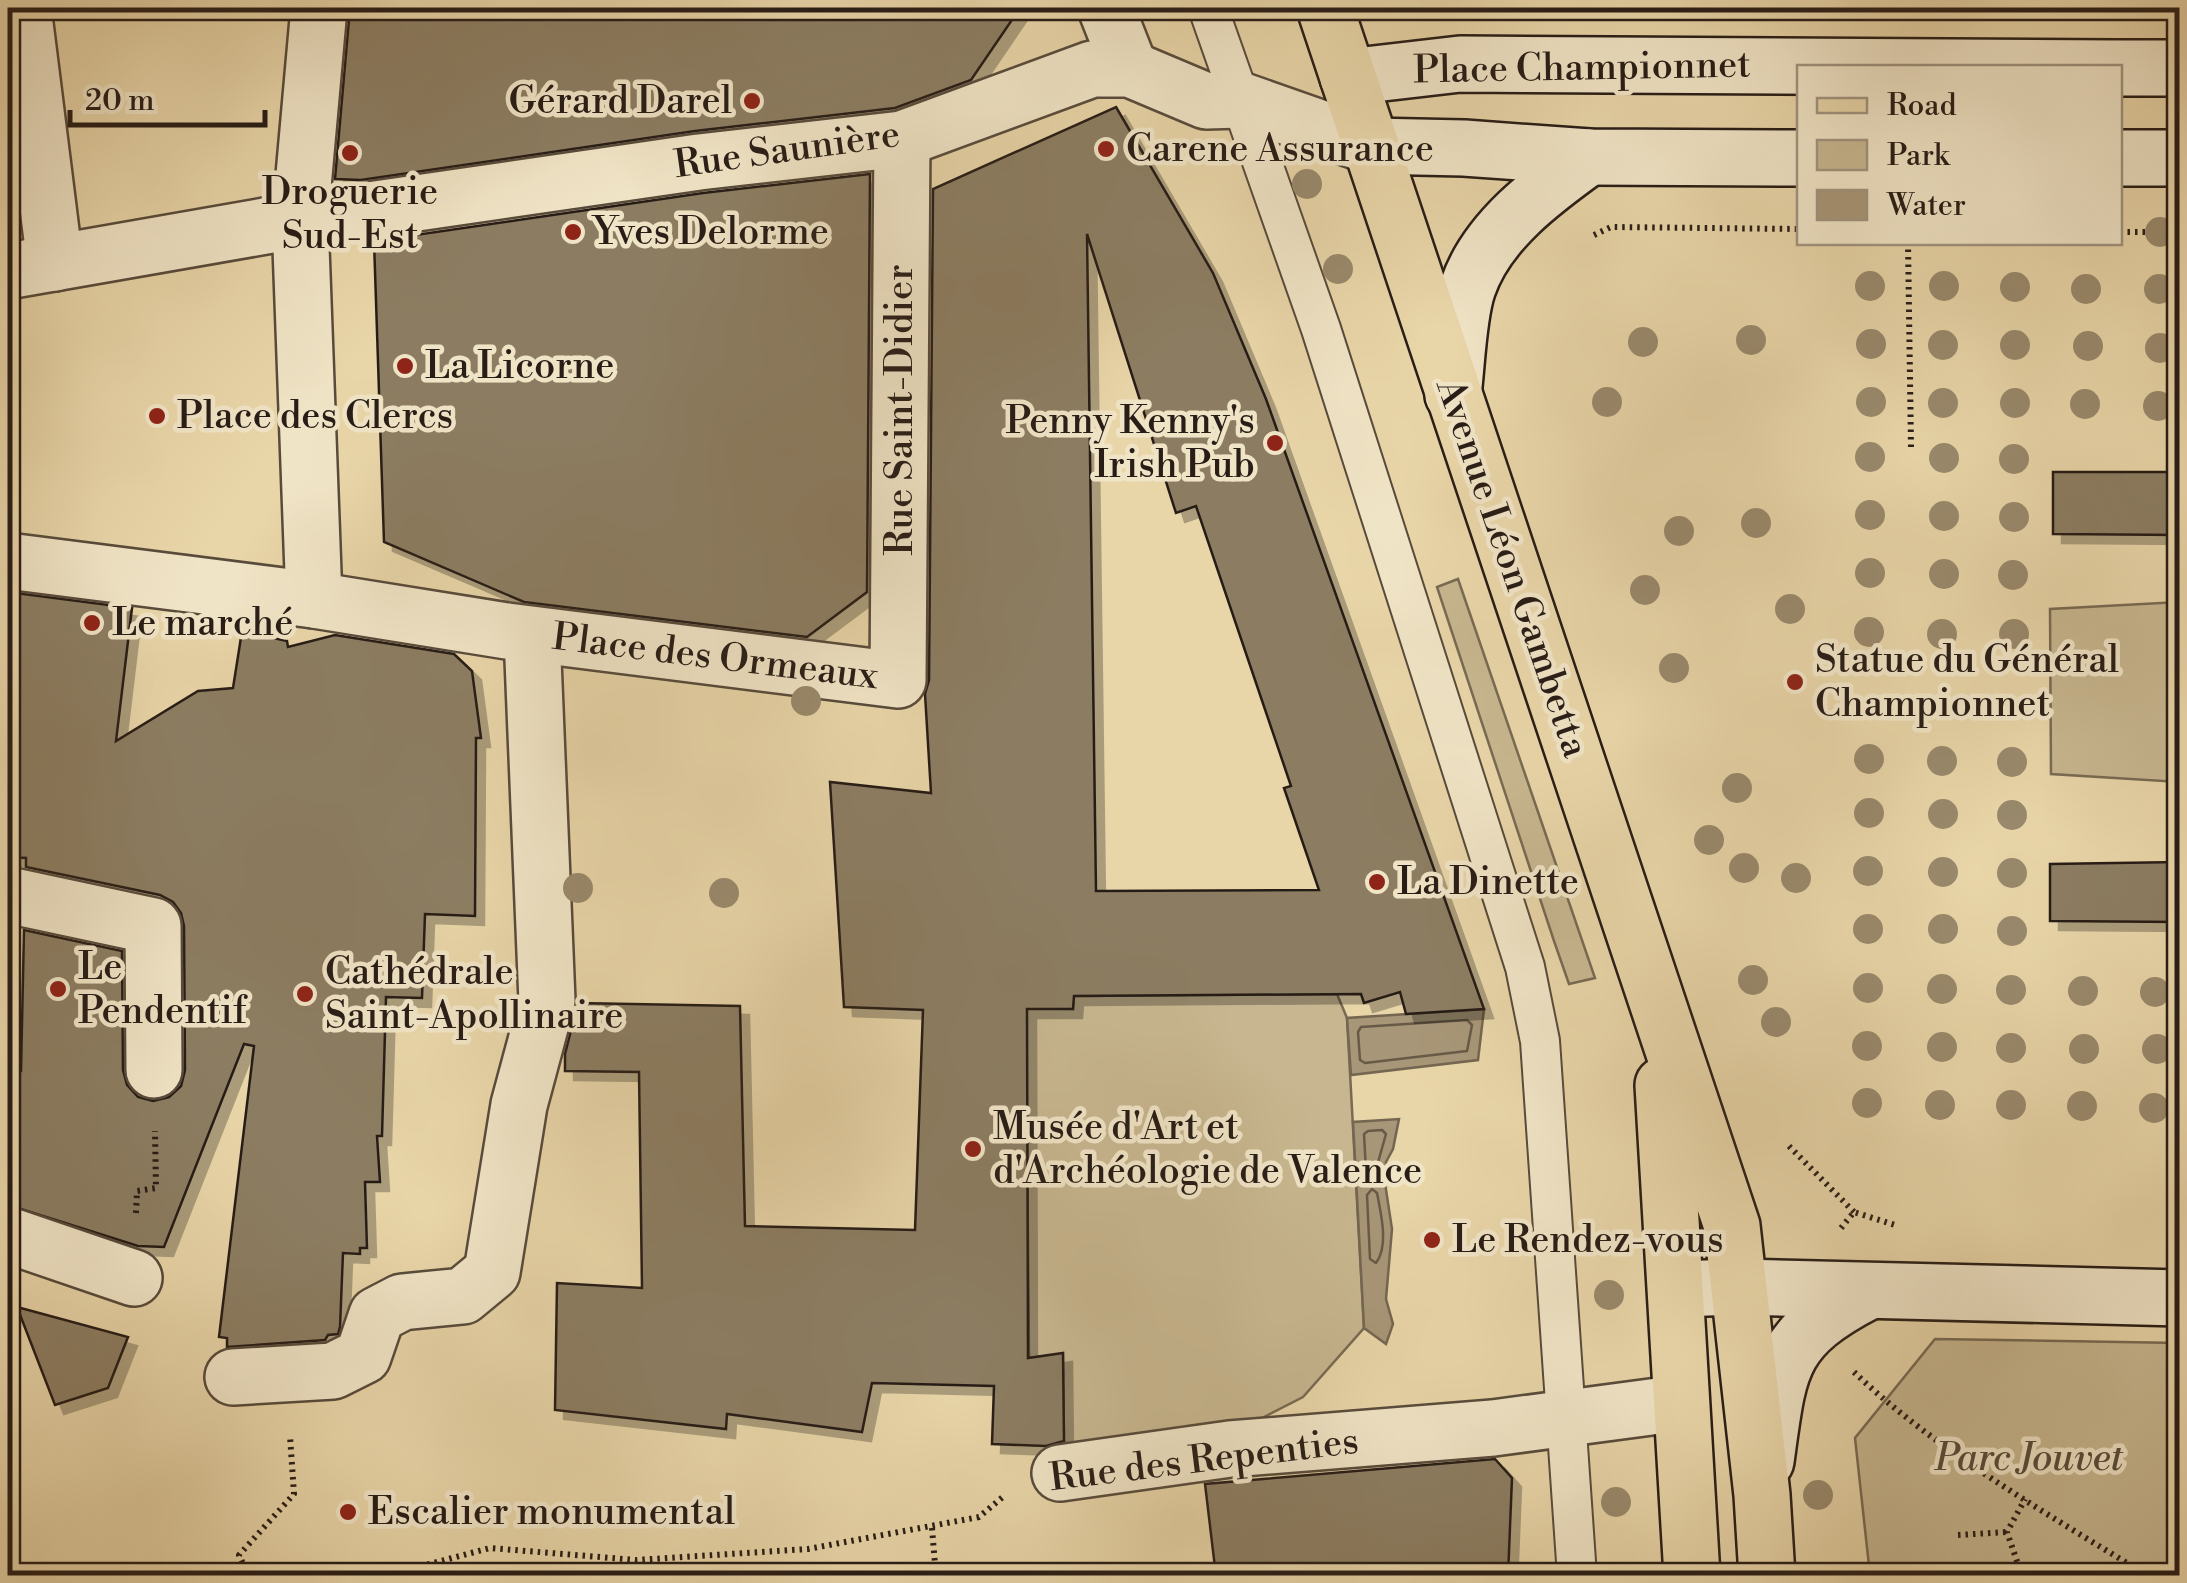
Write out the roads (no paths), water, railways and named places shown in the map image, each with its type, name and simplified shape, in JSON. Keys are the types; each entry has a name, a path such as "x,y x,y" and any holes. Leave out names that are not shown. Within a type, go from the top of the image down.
{"main road":[{"name":"Avenue Léon Gambetta","path":"1325,8 1732,1226 1762,1495 1767,1576"},
{"name":"Avenue Léon Gambetta","path":"1655,988 1669,1150 1670,1233 1692,1576"}],"street":[{"path":"23,8 31,267"},
{"path":"8,561 314,600 300,220 319,8"},
{"path":"1106,8 1130,69"},
{"name":"Place Championnet","path":"1348,76 1460,64 1797,66"},
{"name":"Place Championnet","path":"2122,68 2180,68"},
{"name":"Rue Saunière","path":"31,267 300,220 699,162 902,139 1092,69 1130,69 1206,101 1240,100 1371,146"},
{"name":"Rue Saint-Didier","path":"898,680 902,139"},
{"name":"Place Championnet","path":"1371,146 1589,157 1797,158"},
{"path":"1453,395 1468,288 1486,252 1540,192 1589,157"},
{"path":"2122,158 2180,158"},
{"name":"Place des Ormeaux","path":"314,600 532,634 898,680"},
{"name":"Place des Ormeaux","path":"233,1377 334,1371 362,1356 378,1316 402,1302 463,1296 492,1272 518,1106 548,1002 532,634"},
{"path":"8,894 153,926 154,1070"},
{"path":"8,1235 110,1285"},
{"path":"1676,1289 1738,1286 1848,1302 2180,1298"},
{"path":"1762,1495 1774,1400 1785,1361 1806,1330 1848,1302"},
{"name":"Rue des Repenties","path":"1060,1473 1230,1449 1493,1428 1681,1403"}],"lane":[{"path":"1208,8 1321,329 1525,967 1540,1041 1578,1576"}],"water":[{"path":"1484,1009 1478,1060 1351,1075 1347,1018"},
{"path":"1399,1119 1386,1162 1392,1229 1386,1299 1393,1324 1386,1344 1364,1328 1353,1122"}],"place":[{"name":"Gérard Darel","path":"752,101"},
{"name":"Carene Assurance","path":"1106,149"},
{"name":"Droguerie Sud-Est","path":"350,153"},
{"name":"Yves Delorme","path":"573,232"},
{"name":"La Licorne","path":"405,366"},
{"name":"Place des Clercs","path":"157,416"},
{"name":"Penny Kenny's Irish Pub","path":"1275,443"},
{"name":"Le marché","path":"92,623"},
{"name":"Statue du Général Championnet","path":"1795,682"},
{"name":"La Dinette","path":"1377,882"},
{"name":"Le Pendentif","path":"58,989"},
{"name":"Cathédrale Saint-Apollinaire","path":"305,994"},
{"name":"Musée d'Art et d'Archéologie de Valence","path":"973,1149"},
{"name":"Le Rendez-vous","path":"1432,1240"},
{"name":"Escalier monumental","path":"348,1512"}],"park label":[{"name":"Parc Jouvet","path":"2029,1458"}]}
